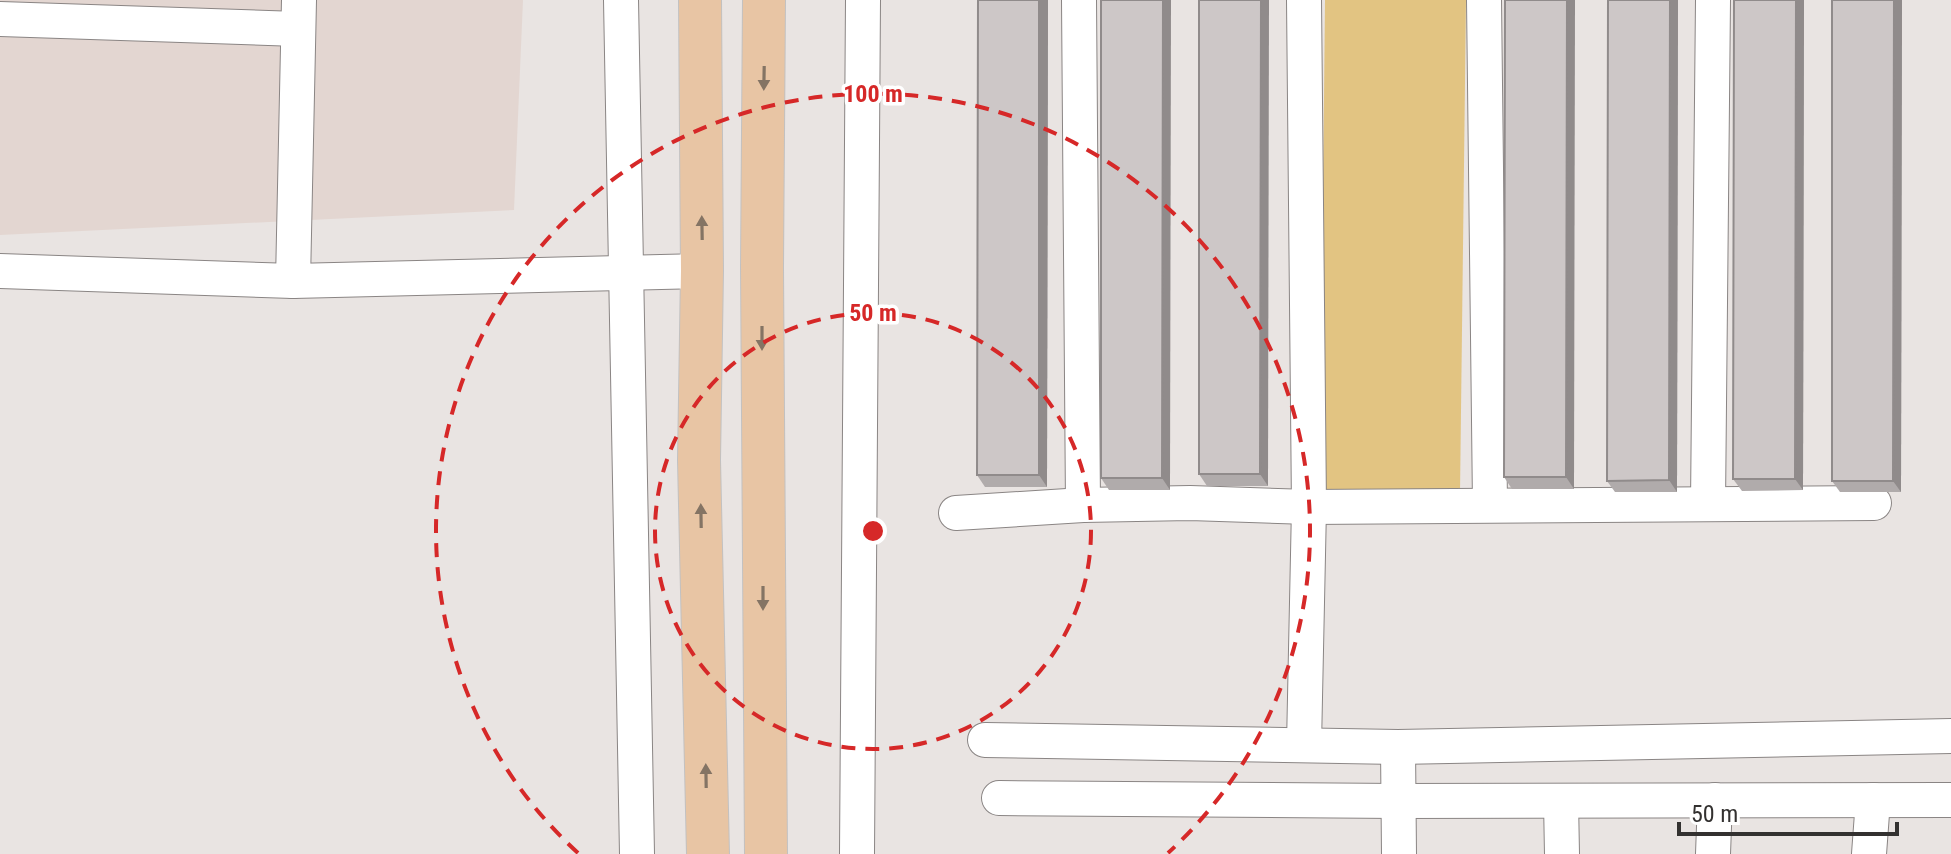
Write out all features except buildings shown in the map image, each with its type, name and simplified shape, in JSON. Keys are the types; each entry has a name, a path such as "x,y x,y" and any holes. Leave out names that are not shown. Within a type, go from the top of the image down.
{"main road":[{"path":"700,0 702,271 699,460 708,854"},
{"path":"764,0 762,283 766,854"}],"street":[{"path":"621,0 637,854"},
{"path":"857,854 863,0"},
{"path":"1079,0 1083,505"},
{"path":"1304,0 1309,507 1304,745"},
{"path":"1484,0 1490,504"},
{"path":"1708,504 1713,0"},
{"path":"0,19 299,14 293,281"},
{"path":"0,271 293,281 702,271"},
{"path":"956,513 1083,505 1190,503 1309,507 1874,503"},
{"path":"985,740 1398,747 1951,736"},
{"path":"1398,747 1399,854"},
{"path":"999,798 1951,800"},
{"path":"1713,854 1715,800"},
{"path":"1869,854 1873,800"},
{"path":"1561,801 1562,854"}],"shaded area":[{"path":"0,0 523,0 514,210 0,235"},
{"path":"1325,0 1466,0 1460,494 1320,493"}]}
